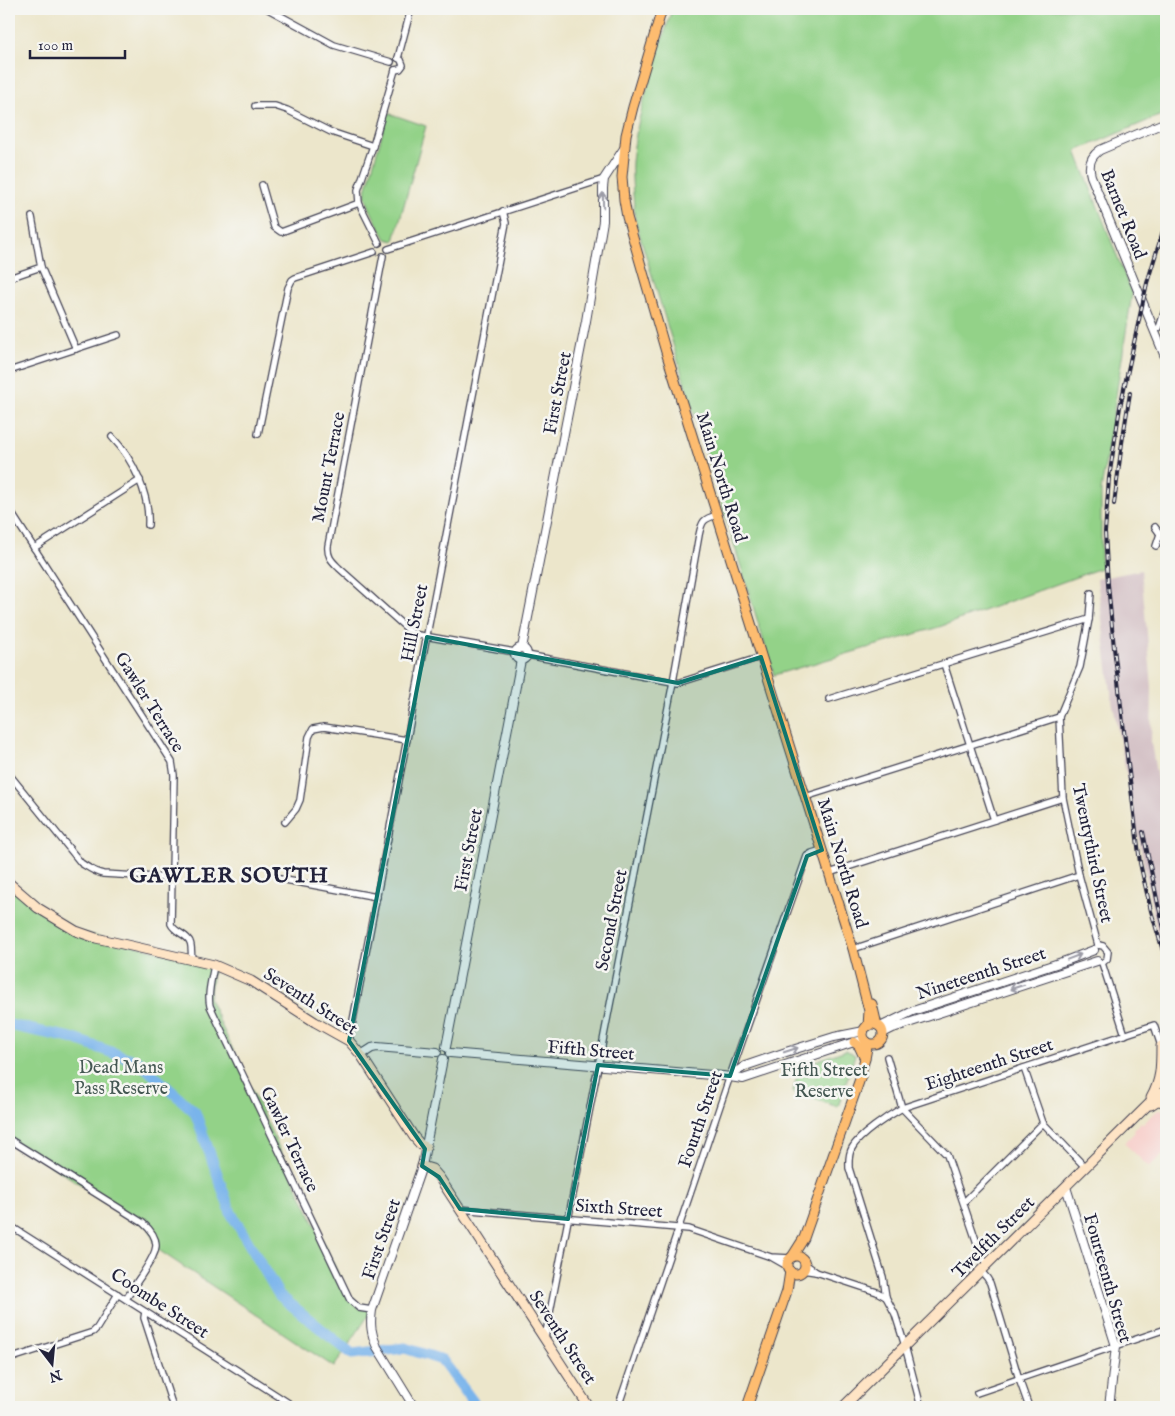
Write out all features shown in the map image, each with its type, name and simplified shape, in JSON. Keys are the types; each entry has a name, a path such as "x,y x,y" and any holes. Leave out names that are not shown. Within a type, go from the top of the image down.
{"main road":[{"name":"Main North Road","path":"662,9 633,107 625,147 622,188 627,217 717,515 852,949"},
{"name":"Seventh Street","path":"9,883 38,908 76,931 143,950 214,965 251,981 315,1022 349,1040 361,1055 414,1137 420,1144 426,1146"},
{"path":"852,949 880,1028 881,1040 868,1037"},
{"path":"748,1407 804,1238 861,1076 868,1050 869,1012 852,949"},
{"path":"861,1076 868,1066 868,1037 872,1024 880,1028"},
{"path":"854,1042 859,1046 865,1059"},
{"path":"1146,1107 1158,1085 1161,1067 1161,1046"},
{"name":"Twelfth Street","path":"844,1407 1158,1095 1166,1091"},
{"path":"1146,1107 1157,1101 1166,1102"},
{"name":"Seventh Street","path":"422,1166 432,1169 439,1177 589,1407"}],"street":[{"path":"268,9 334,45 391,62"},
{"path":"398,58 411,9"},
{"path":"391,62 392,59 398,58"},
{"path":"395,70 400,69 403,65 398,58"},
{"path":"391,62 390,66 395,70"},
{"path":"379,243 359,203 358,190 395,70"},
{"path":"255,106 275,106 287,110 331,132 373,146"},
{"name":"Barnet Road","path":"1166,122 1100,150 1092,156 1089,165 1091,176 1166,359"},
{"path":"388,249 604,179 625,147"},
{"name":"First Street","path":"448,1050 521,654 586,321 603,221 604,179"},
{"path":"262,185 274,227 281,232 359,203"},
{"name":"Hill Street","path":"349,1040 506,223 503,212"},
{"path":"32,217 40,267 76,349"},
{"path":"379,243 385,244 388,249"},
{"path":"374,252 374,248 379,243"},
{"path":"374,252 378,256 383,256 387,254 388,249"},
{"path":"258,434 288,288 292,280 374,252"},
{"name":"Mount Terrace","path":"383,256 328,546 328,555 339,568 413,634 427,637"},
{"path":"9,278 40,267"},
{"path":"1154,330 1159,328 1166,307"},
{"path":"9,371 118,335"},
{"path":"112,437 118,443 140,480 149,512 148,525"},
{"path":"34,548 140,480"},
{"name":"Gawler Terrace","path":"9,509 172,762 174,775 171,924 175,930 190,942 192,960"},
{"name":"Second Street","path":"544,1339 673,682 701,526 704,520 717,515"},
{"path":"1154,527 1160,534"},
{"path":"1156,546 1160,534 1166,531"},
{"name":"Twentythird Street","path":"1092,593 1080,667 1059,717 1063,798 1096,948"},
{"path":"829,699 1089,619"},
{"path":"427,637 678,683 761,657"},
{"path":"944,664 994,820"},
{"path":"805,797 1059,717"},
{"path":"285,822 296,809 300,800 309,737 313,729 324,726 407,740"},
{"path":"9,774 81,863 88,868 103,874 172,878"},
{"path":"829,873 1063,798"},
{"name":"Fourth Street","path":"618,1407 807,856 822,850"},
{"path":"852,949 1079,875"},
{"path":"280,879 377,897"},
{"path":"1100,962 1107,959 1108,952 1103,946 1096,948 1093,956 1100,962 1125,1035"},
{"name":"Nineteenth Street","path":"880,1028 913,1011 1068,960 1096,948"},
{"name":"Nineteenth Street","path":"880,1028 893,1028 1100,962"},
{"name":"Gawler Terrace","path":"214,965 209,999 210,1006 350,1300 358,1308 372,1310"},
{"name":"Eighteenth Street","path":"886,1297 883,1278 849,1168 849,1155 852,1146 862,1136 902,1108 1154,1025 1161,1046"},
{"path":"730,1076 745,1066 834,1037 868,1037"},
{"name":"Fifth Street","path":"448,1050 730,1076 744,1079 868,1037"},
{"path":"1161,1046 1166,1061"},
{"path":"361,1055 377,1047 437,1052"},
{"path":"439,1048 448,1050 448,1058 443,1060 438,1056 437,1052 439,1048"},
{"path":"887,1057 902,1108 947,1155 964,1202 1029,1407"},
{"name":"First Street","path":"414,1407 381,1355 372,1338 370,1329 372,1310 422,1166 443,1060"},
{"path":"1024,1068 1043,1124 1086,1168"},
{"path":"964,1202 1043,1124"},
{"path":"9,1138 149,1228 156,1238 157,1249 126,1299"},
{"name":"Fourteenth Street","path":"1066,1187 1116,1346 1109,1407"},
{"name":"Sixth Street","path":"460,1209 689,1229 796,1264"},
{"name":"Coombe Street","path":"9,1225 295,1407"},
{"path":"796,1264 878,1292 886,1297 895,1314 921,1407"},
{"path":"9,1359 93,1332 118,1294"},
{"path":"145,1312 144,1318 173,1407"},
{"path":"977,1393 1166,1329"}],"highlighted area":[{"path":"427,637 678,683 761,657 822,850 807,856 730,1076 598,1065 568,1219 460,1209 439,1177 422,1166 425,1149 349,1041"}],"shaded area":[{"path":"1141,570 1152,687 1151,743 1166,833 1166,968 1159,943 1112,700 1097,579"},
{"path":"1159,1109 1166,1111 1166,1152 1149,1167 1124,1143 1135,1132 1133,1130 1141,1122 1143,1124"}],"green space":[{"path":"672,9 1166,9 1166,113 1076,151 1132,294 1101,491 1101,568 939,627 774,675 635,220 632,162 638,123"},
{"path":"388,113 426,126 394,241 386,239 371,212 365,194"},
{"name":"Dead Mans Pass Reserve","path":"9,883 76,931 214,965 209,999 350,1299 359,1308 372,1310 334,1367 157,1249 149,1228 9,1139"},
{"name":"Fifth Street Reserve","path":"846,1050 855,1055 838,1107 793,1092 799,1067"}],"waterway":[{"path":"9,1025 71,1038 139,1062 195,1112 231,1213 279,1295 352,1354 405,1348 442,1360 477,1407"}],"railway":[{"path":"1166,221 1147,283 1120,407 1109,478 1105,532 1114,648 1140,863 1151,911 1166,961"},
{"path":"1114,504 1130,393"},
{"path":"1143,832 1166,936"}],"district":[{"name":"GAWLER SOUTH","path":"229,874"}]}
